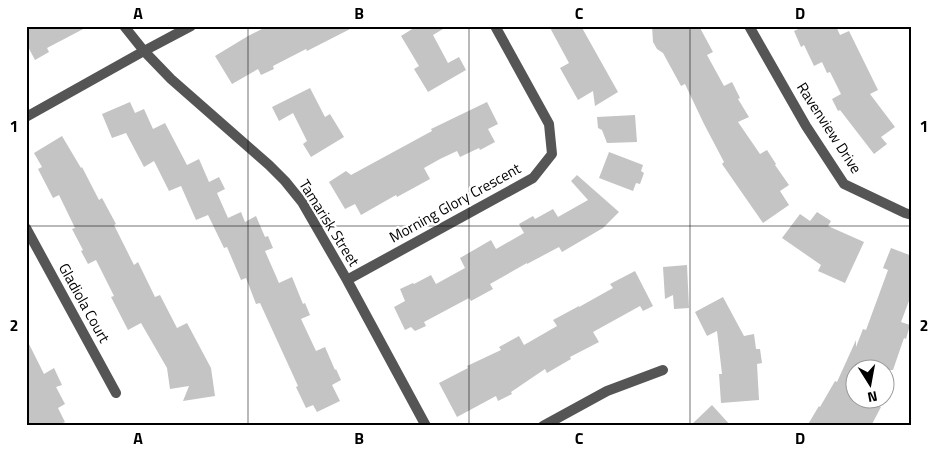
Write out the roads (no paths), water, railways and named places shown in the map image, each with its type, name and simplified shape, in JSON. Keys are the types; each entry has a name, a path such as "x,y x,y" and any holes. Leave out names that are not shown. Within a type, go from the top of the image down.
{"street":[{"name":"Tamarisk Street","path":"124,26 144,51 171,79 269,165 302,202 347,280 426,426"},
{"path":"26,117 191,26"},
{"name":"Morning Glory Crescent","path":"347,280 533,178 552,154 549,124 495,26"},
{"name":"Ravenview Drive","path":"749,26 806,126 844,184 905,214 912,215"},
{"name":"Gladiola Court","path":"26,228 116,393"},
{"path":"543,426 607,391 663,370"}]}
